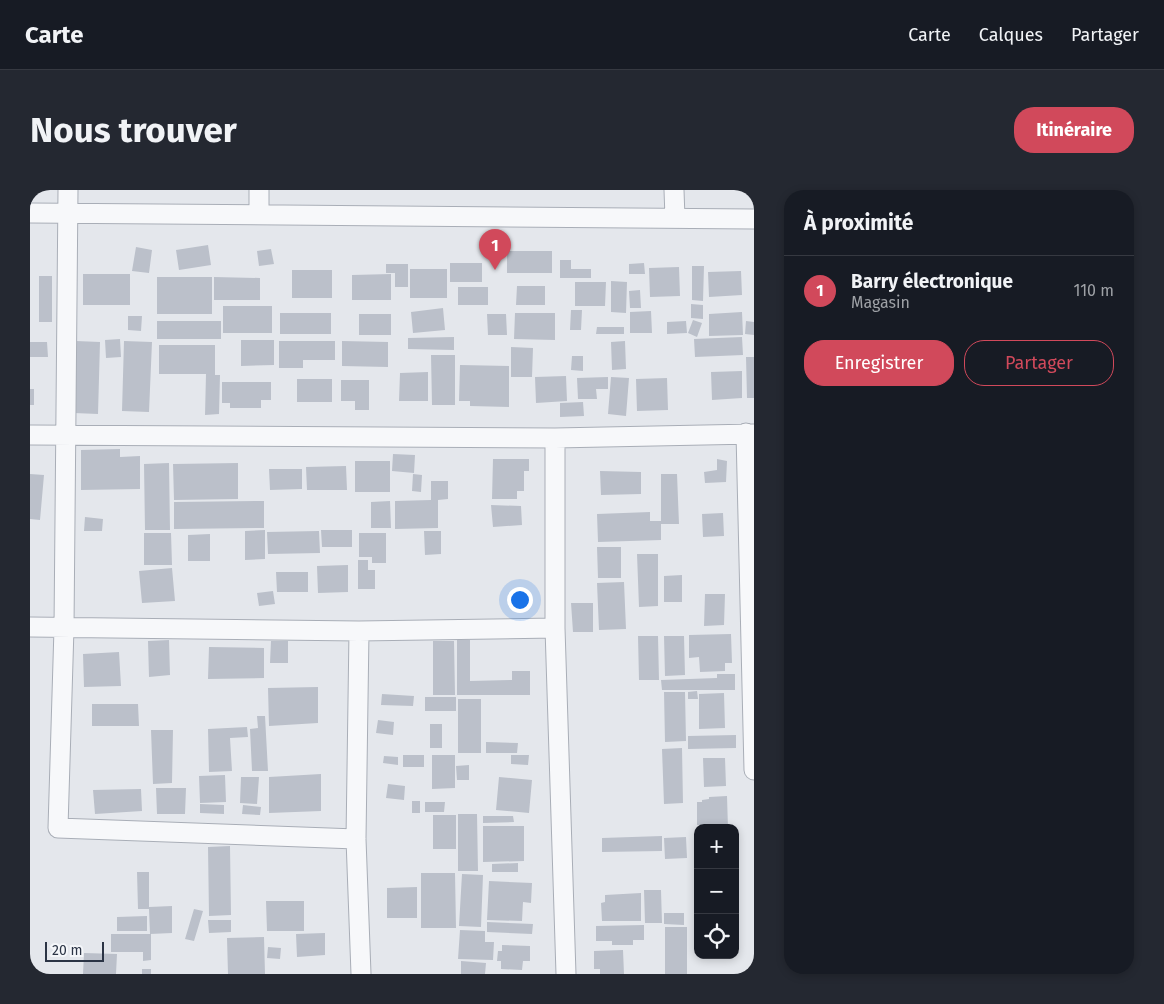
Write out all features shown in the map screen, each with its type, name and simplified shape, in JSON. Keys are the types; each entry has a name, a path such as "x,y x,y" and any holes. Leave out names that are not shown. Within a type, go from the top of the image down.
{"street":[{"path":"68,190 64,628 58,828 356,839"},
{"path":"259,190 259,214"},
{"path":"674,190 675,218"},
{"path":"30,213 754,219"},
{"path":"30,435 555,438 750,433 754,770"},
{"path":"555,438 555,628 566,974"},
{"path":"30,627 360,631 555,628"},
{"path":"360,631 356,839 361,974"}],"path":[{"path":"754,968 754,974"}],"building":[{"path":"208,245 211,265 179,270 176,250"},
{"path":"136,247 152,250 149,273 132,271"},
{"path":"271,249 274,264 259,266 257,251"},
{"path":"507,251 552,251 552,273 507,273"},
{"path":"560,260 571,260 571,269 591,269 591,278 560,278"},
{"path":"450,263 482,263 482,282 450,282"},
{"path":"644,263 645,274 629,274 629,264"},
{"path":"386,264 408,264 408,287 395,287 395,273 386,273"},
{"path":"692,266 704,266 703,301 692,300"},
{"path":"679,267 680,296 650,297 649,268"},
{"path":"410,269 447,269 447,298 410,298"},
{"path":"292,270 332,270 332,298 292,298"},
{"path":"741,271 742,295 709,297 708,272"},
{"path":"83,274 130,274 130,305 83,305"},
{"path":"391,274 391,300 352,300 352,275"},
{"path":"39,276 52,276 52,322 39,322"},
{"path":"157,277 212,277 212,314 157,314"},
{"path":"214,277 260,278 260,300 214,300"},
{"path":"611,281 627,282 626,313 611,312"},
{"path":"575,282 606,282 605,306 575,306"},
{"path":"517,286 545,286 545,305 516,305"},
{"path":"458,287 488,287 488,305 458,305"},
{"path":"640,290 641,308 630,308 629,291"},
{"path":"691,304 703,305 703,319 691,318"},
{"path":"223,306 272,306 272,333 223,333"},
{"path":"443,308 445,330 413,333 411,312"},
{"path":"571,310 582,310 581,330 570,330"},
{"path":"651,311 652,333 630,333 630,312"},
{"path":"742,312 743,335 709,336 709,314"},
{"path":"280,313 331,313 331,334 280,334"},
{"path":"515,313 555,313 555,340 514,339"},
{"path":"359,314 391,314 391,335 359,335"},
{"path":"487,314 506,314 507,335 488,335"},
{"path":"128,316 142,316 141,331 128,330"},
{"path":"693,320 702,323 697,337 688,333"},
{"path":"157,321 221,321 221,339 157,339"},
{"path":"686,321 687,333 667,334 667,322"},
{"path":"746,321 754,322 754,335 745,334"},
{"path":"597,327 624,327 624,334 596,334"},
{"path":"454,337 454,350 408,349 408,338"},
{"path":"742,337 743,355 695,357 694,339"},
{"path":"120,339 121,357 106,358 105,340"},
{"path":"241,340 274,340 274,365 241,366"},
{"path":"76,341 100,342 98,414 74,413"},
{"path":"124,341 152,342 149,412 122,411"},
{"path":"279,341 335,341 335,360 303,360 303,368 279,368"},
{"path":"342,341 388,342 388,367 342,366"},
{"path":"625,341 626,369 612,370 611,342"},
{"path":"30,342 47,342 48,357 30,357"},
{"path":"159,345 215,345 215,375 220,375 219,414 205,415 206,374 159,374"},
{"path":"511,347 533,348 532,377 511,377"},
{"path":"431,355 455,355 455,405 432,405"},
{"path":"572,356 583,356 583,371 571,370"},
{"path":"746,357 754,357 754,398 747,398"},
{"path":"460,365 509,366 509,407 470,406 470,401 459,401"},
{"path":"742,371 742,398 712,400 711,372"},
{"path":"428,372 428,401 399,401 400,373"},
{"path":"566,376 567,401 536,403 535,377"},
{"path":"608,377 608,389 596,389 597,399 578,399 577,378"},
{"path":"611,377 629,378 626,416 608,414"},
{"path":"667,378 668,410 637,411 636,379"},
{"path":"297,379 332,379 332,402 297,402"},
{"path":"341,380 369,380 369,410 355,410 355,401 341,401"},
{"path":"222,382 271,382 271,400 261,400 261,408 230,408 230,403 222,403"},
{"path":"30,389 34,389 34,405 30,405"},
{"path":"583,402 584,416 560,417 560,403"},
{"path":"120,449 120,457 140,456 140,489 81,490 81,450"},
{"path":"393,454 415,455 414,473 392,471"},
{"path":"493,459 529,459 529,471 524,471 524,491 517,491 517,499 492,499"},
{"path":"717,459 727,461 726,482 705,483 704,472 717,470"},
{"path":"355,461 390,461 390,492 355,492"},
{"path":"169,463 170,530 145,530 144,464"},
{"path":"238,463 238,499 174,500 173,464"},
{"path":"346,466 347,490 307,490 306,467"},
{"path":"269,469 302,469 302,489 270,490"},
{"path":"600,471 641,472 641,494 601,495"},
{"path":"30,474 44,475 40,520 30,519"},
{"path":"413,474 422,475 421,492 412,491"},
{"path":"661,474 677,474 679,524 661,524"},
{"path":"431,481 448,481 448,499 438,500 438,528 395,529 395,501 431,500"},
{"path":"264,501 264,528 174,529 174,502"},
{"path":"390,501 391,528 371,528 371,502"},
{"path":"491,505 521,506 522,525 493,527"},
{"path":"650,512 650,521 661,521 661,540 598,542 597,514"},
{"path":"723,513 724,536 703,537 702,514"},
{"path":"85,517 103,519 102,531 84,531"},
{"path":"265,530 265,559 245,560 245,531"},
{"path":"321,530 352,530 352,547 322,547"},
{"path":"319,531 320,553 268,554 267,532"},
{"path":"424,531 441,531 441,554 425,555"},
{"path":"144,533 171,533 172,565 144,565"},
{"path":"359,533 386,533 386,563 372,563 372,557 359,557"},
{"path":"210,534 210,561 188,561 188,535"},
{"path":"597,547 621,547 621,578 598,578"},
{"path":"637,554 658,554 658,606 639,607"},
{"path":"358,560 368,560 368,570 375,570 375,589 358,589"},
{"path":"348,565 348,592 318,593 317,566"},
{"path":"172,568 175,601 142,603 139,571"},
{"path":"276,572 308,572 308,592 277,592"},
{"path":"682,575 682,602 664,602 664,576"},
{"path":"624,582 626,629 599,630 597,583"},
{"path":"273,591 275,604 259,606 257,593"},
{"path":"705,594 725,594 724,625 704,626"},
{"path":"571,603 593,603 593,632 573,632"},
{"path":"731,634 732,663 725,663 725,671 700,672 699,657 689,658 689,635"},
{"path":"638,636 658,636 659,680 639,680"},
{"path":"664,636 684,636 685,675 665,676"},
{"path":"169,640 170,675 149,677 148,641"},
{"path":"457,640 470,640 470,681 512,680 512,671 530,671 530,695 457,695"},
{"path":"271,641 288,641 288,663 270,663"},
{"path":"433,641 454,641 455,695 433,695"},
{"path":"209,647 264,648 264,678 208,679"},
{"path":"119,652 121,686 84,687 83,654"},
{"path":"717,674 735,674 735,690 662,690 661,680 717,678"},
{"path":"318,687 318,723 269,726 268,688"},
{"path":"697,691 698,699 688,699 688,692"},
{"path":"664,692 685,692 686,741 665,742"},
{"path":"724,693 725,728 699,729 699,694"},
{"path":"382,694 414,696 413,706 381,705"},
{"path":"425,697 456,697 456,711 425,711"},
{"path":"458,699 481,699 481,753 458,753"},
{"path":"92,704 138,704 139,726 92,726"},
{"path":"257,716 265,716 268,771 252,771 250,729 258,728"},
{"path":"378,720 394,722 393,735 376,733"},
{"path":"430,724 442,724 442,748 430,748"},
{"path":"247,727 248,737 230,738 232,771 209,772 208,729"},
{"path":"151,730 173,730 172,783 153,784"},
{"path":"736,735 736,748 688,749 688,736"},
{"path":"486,742 518,743 517,753 486,753"},
{"path":"682,748 683,803 664,804 662,749"},
{"path":"403,755 424,755 424,767 403,767"},
{"path":"432,755 455,755 455,788 432,789"},
{"path":"511,755 529,755 528,765 511,764"},
{"path":"384,756 398,757 398,765 383,763"},
{"path":"703,758 725,758 726,786 704,787"},
{"path":"469,765 469,780 457,780 456,766"},
{"path":"321,774 321,811 269,813 269,777"},
{"path":"225,775 226,802 200,803 199,776"},
{"path":"241,777 259,777 257,804 240,803"},
{"path":"499,777 532,780 529,813 496,810"},
{"path":"388,784 405,786 404,800 386,798"},
{"path":"156,788 186,788 185,814 157,814"},
{"path":"141,789 142,811 95,814 93,790"},
{"path":"727,796 728,824 697,824 697,802 702,802 702,800 709,799 709,797"},
{"path":"412,801 420,801 420,813 412,813"},
{"path":"425,802 445,802 444,812 425,812"},
{"path":"200,804 224,805 224,814 200,813"},
{"path":"243,805 261,807 260,815 242,814"},
{"path":"458,814 477,814 478,871 458,871"},
{"path":"433,815 456,815 456,849 433,849"},
{"path":"483,816 513,816 514,822 483,823"},
{"path":"483,826 524,826 524,861 483,862"},
{"path":"662,836 662,851 602,852 602,838"},
{"path":"686,837 687,858 665,859 664,838"},
{"path":"230,846 231,915 209,916 208,847"},
{"path":"518,863 518,872 492,872 492,864"},
{"path":"137,872 149,872 149,907 172,906 172,933 150,934 149,909 138,909"},
{"path":"421,873 455,873 456,928 421,928"},
{"path":"462,874 483,875 481,927 459,926"},
{"path":"489,881 532,883 531,903 523,902 522,921 487,920"},
{"path":"417,887 417,918 387,918 387,888"},
{"path":"644,890 661,890 662,923 645,923"},
{"path":"641,893 641,921 602,921 601,903 605,902 605,895"},
{"path":"266,901 304,901 304,931 267,931"},
{"path":"194,909 203,911 194,941 185,939"},
{"path":"664,913 684,913 684,925 664,924"},
{"path":"147,916 147,931 117,931 117,917"},
{"path":"208,920 231,920 231,932 209,933"},
{"path":"487,922 533,924 532,934 487,932"},
{"path":"644,925 644,940 633,940 633,945 612,945 612,941 596,941 596,926"},
{"path":"665,927 687,927 687,974 665,974"},
{"path":"460,930 485,931 485,942 494,942 493,960 458,959"},
{"path":"325,933 325,955 297,957 296,934"},
{"path":"111,934 151,934 151,960 143,961 143,952 111,952"},
{"path":"264,937 265,974 228,974 227,938"},
{"path":"502,945 530,946 530,961 523,961 522,970 501,969 501,961 497,961 498,951 502,951"},
{"path":"268,947 281,948 280,959 267,958"},
{"path":"623,950 624,974 600,974 600,969 594,969 594,951"},
{"path":"84,953 117,954 116,974 83,974"},
{"path":"461,961 486,963 485,974 461,974"},
{"path":"142,969 151,969 151,974 142,974"}],"place":[{"name":"Barry électronique","path":"495,270"}]}
